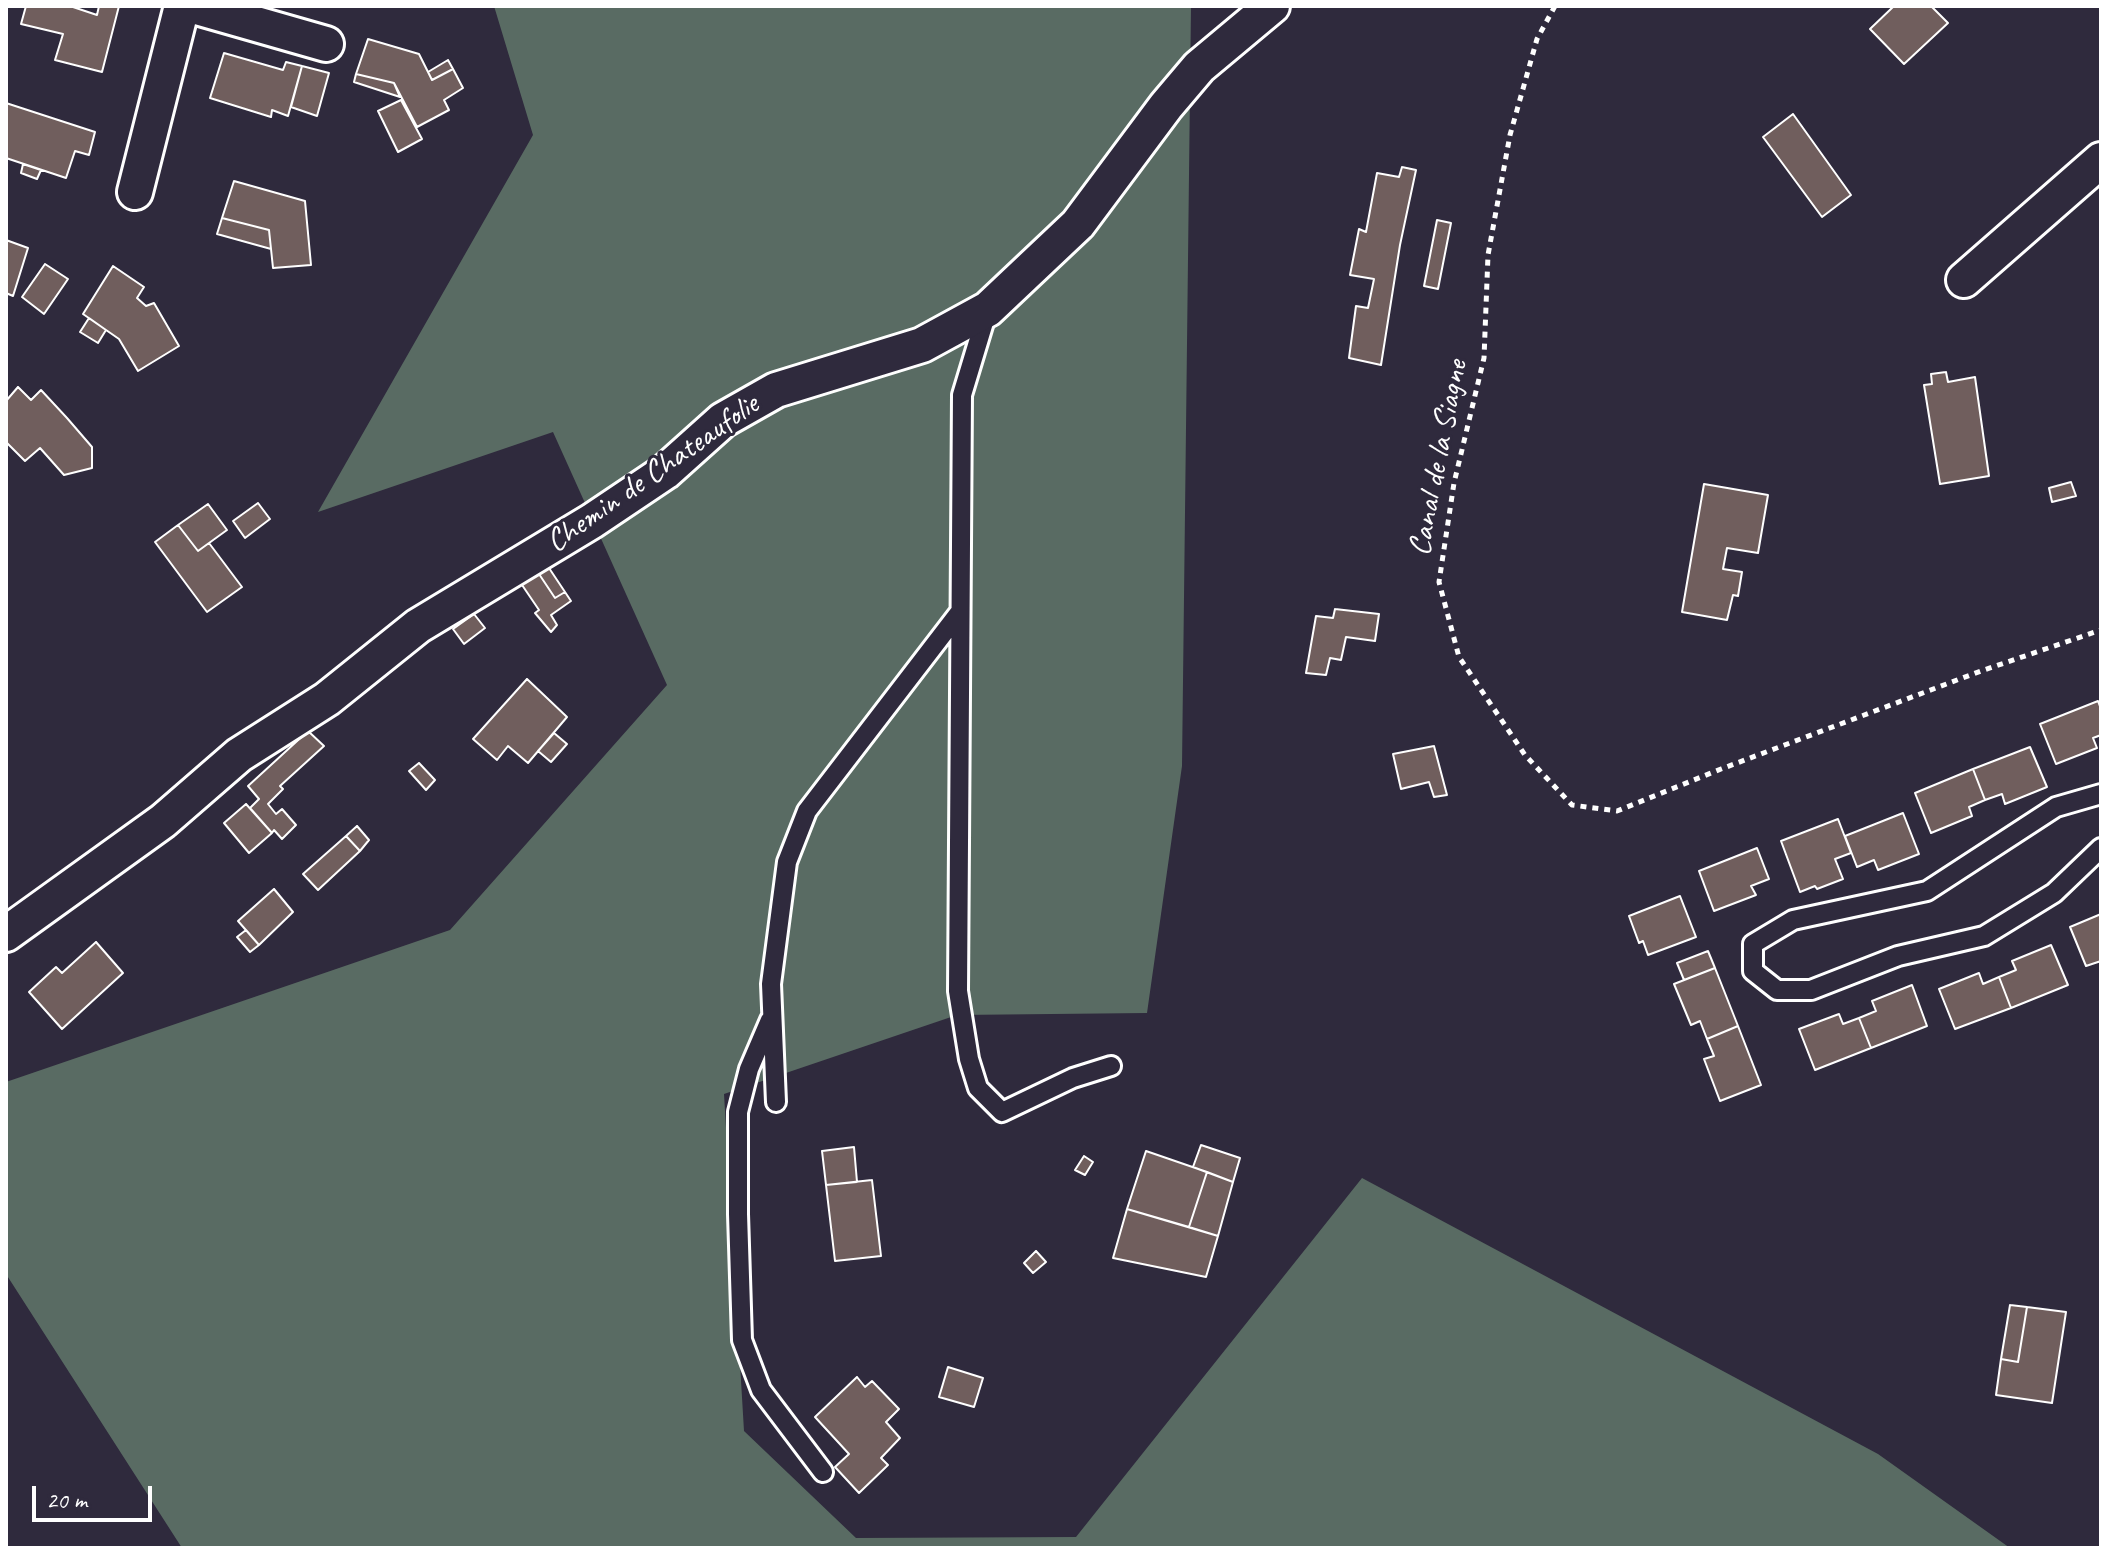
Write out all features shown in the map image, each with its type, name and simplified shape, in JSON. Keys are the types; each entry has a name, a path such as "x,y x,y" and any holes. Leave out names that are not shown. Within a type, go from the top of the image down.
{"street":[{"path":"135,192 182,6"},
{"path":"193,6 326,44"},
{"name":"Chemin de Chateaufolie","path":"6,934 163,821 239,755 327,699 418,626 592,521 653,480 723,420 776,390 922,345 988,309 1078,224 1199,67 1272,6"},
{"path":"1964,280 2101,160"}],"lane":[{"path":"988,309 962,395 958,991 969,1059 978,1088 1002,1112 1073,1078 1111,1066"},
{"path":"776,1102 771,984 787,862 807,811 959,613"},
{"path":"2101,794 2056,807 1927,891 1793,920 1753,944 1753,971 1777,990 1811,990 1898,956 1984,936 2054,893 2101,848"},
{"path":"772,1014 749,1069 738,1112 742,1340 761,1390 823,1472"}],"path":[{"name":"Canal de la Siagne","path":"1555,6 1537,39 1510,135 1488,255 1484,358 1454,483 1439,582 1459,657 1525,755 1572,805 1617,811 1952,681 2101,630"}],"green space":[{"path":"494,6 1191,6 1182,766 1147,1013 957,1015 724,1094 744,1431 856,1538 1076,1537 1362,1178 1878,1454 2010,1548 182,1548 6,1274 6,1082 450,930 667,685 553,432 318,512 533,135"}],"building":[{"path":"26,6 70,6 97,15 99,6 119,6 102,72 55,60 63,34 21,24"},
{"path":"1894,6 1931,6 1948,23 1904,64 1870,29"},
{"path":"368,39 419,54 432,80 453,69 463,88 444,100 449,110 417,127 394,83 356,74"},
{"path":"224,53 283,70 286,62 302,66 288,116 272,110 271,117 210,98"},
{"path":"448,60 453,69 432,80 428,72"},
{"path":"302,66 329,73 317,116 291,107"},
{"path":"356,74 394,83 400,97 354,82"},
{"path":"401,100 422,139 398,152 378,111"},
{"path":"6,103 95,132 89,155 75,151 66,178 6,158"},
{"path":"1793,114 1851,195 1822,217 1763,137"},
{"path":"23,164 41,170 37,179 21,173"},
{"path":"1402,167 1416,170 1400,245 1381,365 1349,358 1356,306 1368,308 1374,279 1350,275 1359,229 1366,232 1377,173 1399,177"},
{"path":"234,181 305,201 311,265 273,268 269,230 222,218"},
{"path":"222,218 269,230 271,249 217,234"},
{"path":"1437,220 1451,223 1438,289 1424,286"},
{"path":"6,240 28,248 13,296 6,293"},
{"path":"45,264 68,279 44,314 22,297"},
{"path":"113,266 144,287 137,298 146,306 154,303 179,346 138,371 119,339 83,314"},
{"path":"89,318 106,330 98,343 80,332"},
{"path":"1946,372 1948,382 1975,377 1989,476 1940,484 1924,385 1932,384 1931,374"},
{"path":"18,387 31,400 41,390 67,418 92,447 92,468 64,475 40,448 25,461 6,442 6,401"},
{"path":"2071,482 2076,496 2052,502 2049,488"},
{"path":"1704,484 1768,495 1758,553 1727,548 1723,569 1742,572 1738,596 1733,595 1727,620 1682,612"},
{"path":"258,503 270,519 245,538 233,521"},
{"path":"208,504 227,530 198,551 178,525"},
{"path":"178,525 198,551 209,543 242,587 207,612 155,542"},
{"path":"547,565 565,592 555,598 537,571"},
{"path":"537,571 555,598 565,592 571,601 551,615 557,625 551,632 535,613 539,610 520,582"},
{"path":"1335,609 1379,614 1375,641 1346,637 1341,660 1330,658 1326,675 1306,673 1316,616 1333,618"},
{"path":"474,614 485,628 464,644 453,629"},
{"path":"527,679 567,717 528,763 508,746 497,760 473,739"},
{"path":"2098,701 2101,735 2093,738 2097,748 2056,764 2040,724"},
{"path":"308,731 324,746 280,786 283,789 268,804 276,814 282,809 296,825 282,839 274,830 272,833 250,808 259,799 248,786"},
{"path":"554,733 567,744 551,762 538,751"},
{"path":"1434,746 1447,795 1434,797 1429,782 1401,789 1393,754"},
{"path":"2030,747 2047,787 2005,804 2002,794 1985,800 1973,769"},
{"path":"419,763 435,780 426,790 409,771"},
{"path":"1973,769 1985,800 1969,807 1972,816 1931,833 1915,793"},
{"path":"246,804 272,833 249,853 224,823"},
{"path":"1903,813 1919,854 1878,870 1874,860 1857,867 1845,836"},
{"path":"1838,819 1851,853 1835,859 1843,879 1800,892 1781,841"},
{"path":"357,826 369,840 360,851 346,836"},
{"path":"346,836 360,851 318,890 303,874"},
{"path":"1757,848 1769,879 1751,886 1756,895 1714,911 1699,871"},
{"path":"274,889 293,912 259,945 238,921"},
{"path":"1680,896 1696,937 1648,955 1643,941 1639,943 1629,916"},
{"path":"2101,914 2101,961 2086,966 2070,927"},
{"path":"246,930 259,945 250,952 237,937"},
{"path":"96,942 123,973 62,1029 29,992 56,967 62,973"},
{"path":"2051,945 2068,985 2011,1008 1999,977 2016,970 2012,961"},
{"path":"1708,951 1715,968 1684,980 1677,963"},
{"path":"1715,968 1738,1026 1707,1039 1700,1021 1691,1025 1674,984"},
{"path":"1979,973 1983,984 1999,977 2011,1008 1955,1029 1939,989"},
{"path":"1912,985 1927,1026 1871,1048 1859,1018 1876,1011 1872,1001"},
{"path":"1839,1014 1843,1024 1859,1018 1871,1048 1815,1070 1799,1029"},
{"path":"1738,1026 1761,1085 1720,1101 1704,1059 1714,1056 1707,1039"},
{"path":"1201,1145 1240,1158 1233,1182 1193,1167"},
{"path":"854,1147 857,1182 826,1185 822,1151"},
{"path":"1146,1151 1207,1172 1189,1227 1127,1209"},
{"path":"1084,1156 1093,1162 1085,1175 1075,1170"},
{"path":"1207,1172 1233,1182 1218,1236 1189,1227"},
{"path":"872,1180 881,1256 835,1261 826,1185"},
{"path":"1127,1209 1218,1236 1206,1277 1113,1258"},
{"path":"1036,1251 1046,1262 1033,1273 1024,1263"},
{"path":"2010,1305 2027,1307 2018,1362 2001,1359"},
{"path":"2027,1307 2066,1312 2052,1403 1996,1395 2001,1359 2018,1362"},
{"path":"948,1367 983,1378 974,1407 939,1397"},
{"path":"857,1377 865,1387 872,1381 899,1409 886,1422 900,1438 881,1458 888,1465 859,1493 835,1467 849,1454 815,1417"}]}
